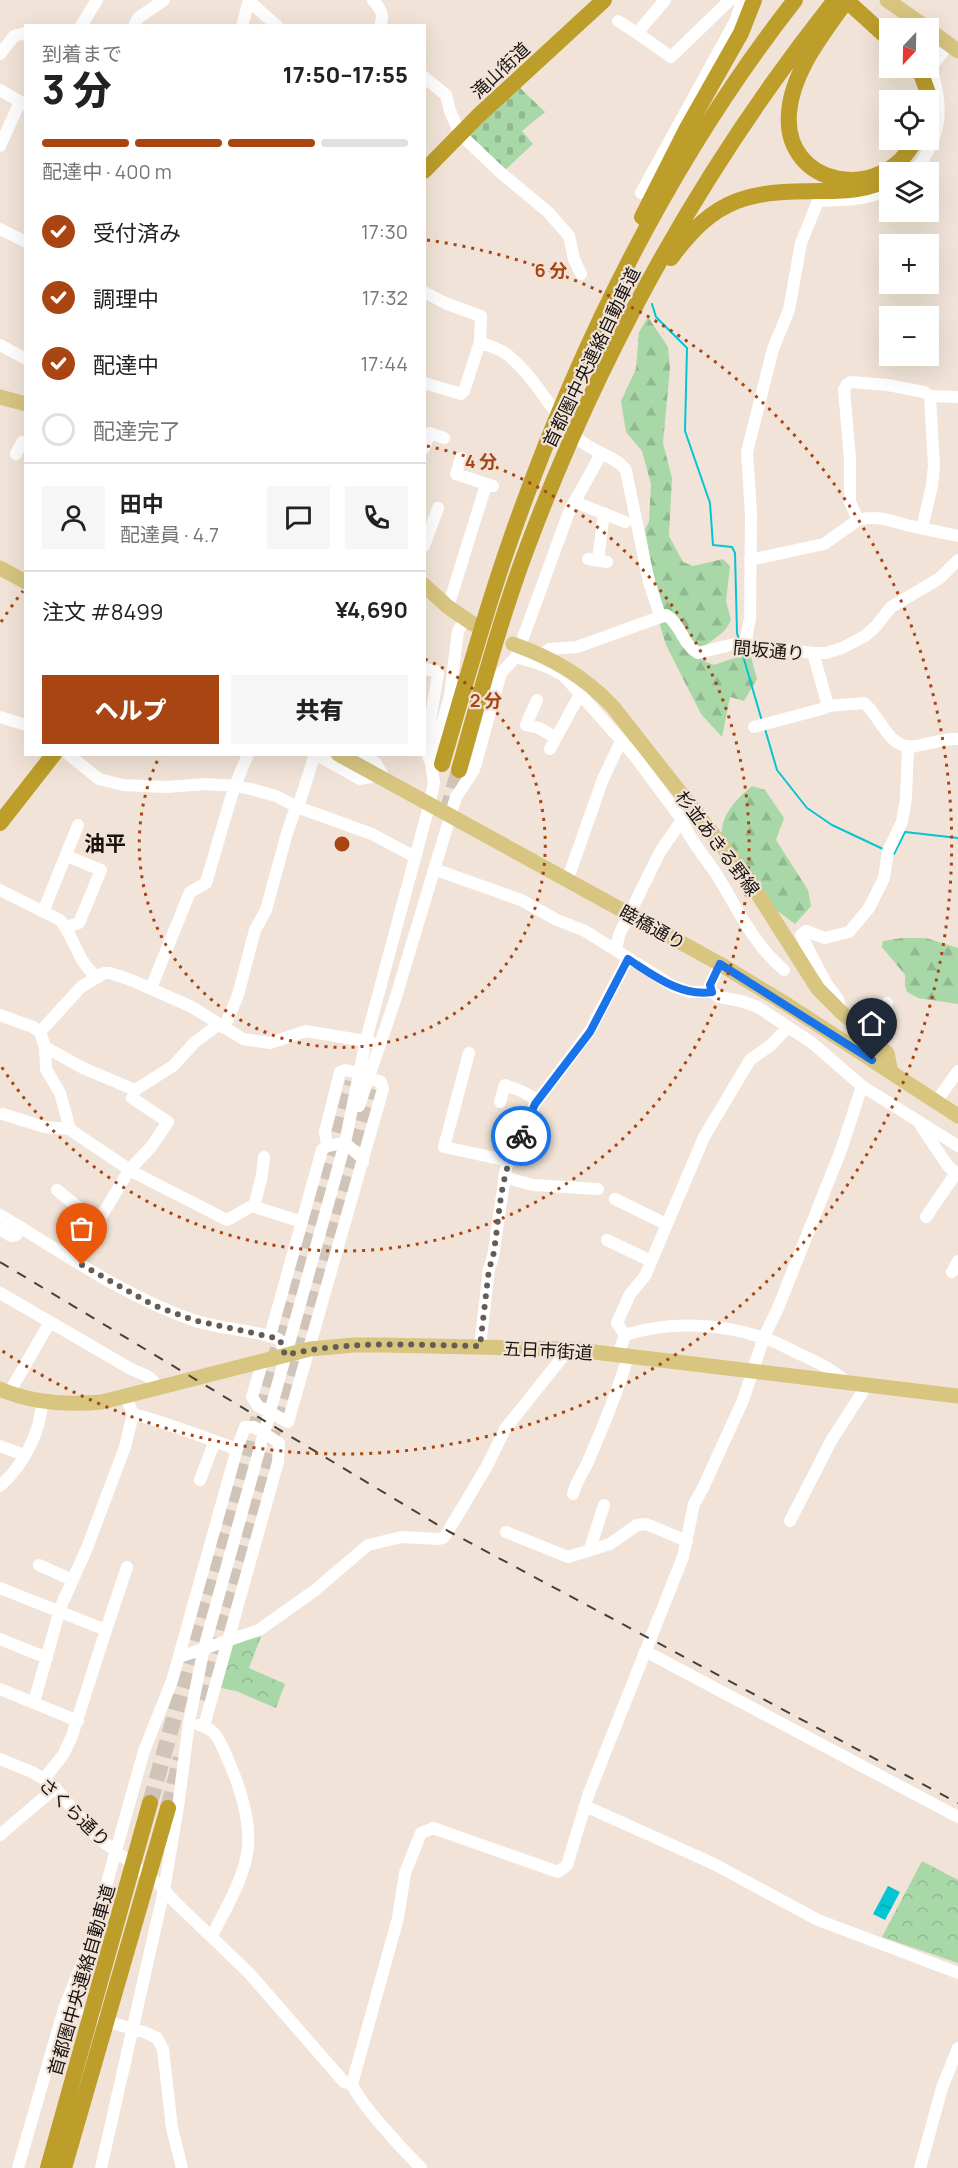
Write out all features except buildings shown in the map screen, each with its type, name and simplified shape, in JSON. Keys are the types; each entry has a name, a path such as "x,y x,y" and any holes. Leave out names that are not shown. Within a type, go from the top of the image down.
{"highway":[{"name":"滝山街道","path":"426,169 460,134 604,0"},
{"path":"605,310 633,236 686,130 741,33 754,0"},
{"name":"首都圏中央連絡自動車道","path":"444,766 487,609 547,442 605,310 640,242 691,153 732,89 795,0"},
{"name":"首都圏中央連絡自動車道","path":"444,766 566,451 628,320 666,249 713,170 758,104 835,0"},
{"path":"879,30 847,0 798,77 791,97 789,114 793,141 806,161 815,168 826,175 848,181 874,177 890,169 908,150"},
{"path":"858,0 879,18"},
{"path":"908,162 919,150"},
{"path":"628,320 692,232 723,207 766,192 854,190 879,183"},
{"path":"0,824 52,756"},
{"name":"首都圏中央連絡自動車道","path":"48,2168 150,1803"},
{"name":"首都圏中央連絡自動車道","path":"64,2168 168,1808"},
{"path":"75,2168 109,2008"},
{"path":"43,2168 69,2093"}],"main road":[{"path":"886,0 912,18"},
{"path":"939,37 953,47"},
{"path":"1,401 24,404"},
{"path":"0,568 24,581"},
{"path":"426,587 469,622"},
{"name":"杉並あきる野線","path":"517,649 558,663 588,683 613,707 749,880 818,989 887,1053 891,1072"},
{"name":"睦橋通り","path":"342,756 720,964 958,1116"},
{"name":"五日市街道","path":"4,1391 42,1401 83,1403 126,1396 310,1349 354,1345 569,1348 958,1396"}],"street":[{"path":"82,24 97,0"},
{"path":"135,24 140,16 164,0"},
{"path":"243,24 249,0 275,24"},
{"path":"373,0 382,12 381,24"},
{"path":"637,33 664,0"},
{"path":"618,21 671,57 730,0"},
{"path":"641,193 735,20 742,0"},
{"path":"0,54 14,36 24,34"},
{"path":"921,162 928,153 936,131 939,106 932,66 953,47"},
{"path":"426,79 446,95 460,134 501,173 548,212 569,236 574,259 581,274"},
{"path":"0,90 23,104 0,146"},
{"path":"745,644 750,618 751,514 747,452 773,349 789,310 801,243 818,201 860,199 879,195"},
{"path":"1,232 24,241"},
{"path":"426,293 447,304 482,316 480,342 464,391 461,394 426,384"},
{"path":"480,342 508,354 538,389 568,430 590,449 623,465 649,582 660,616 577,647 549,649 542,656"},
{"path":"0,345 24,358"},
{"path":"858,520 849,502 850,459 843,390 847,384 851,382 888,385 924,392 930,396 958,398"},
{"path":"922,528 932,486 934,466 930,396"},
{"path":"426,443 430,433 444,438"},
{"path":"16,454 22,442 24,442"},
{"path":"101,2168 128,2027 162,1887 178,1807 189,1722 204,1648 364,1076 381,1044 458,791 474,770 501,673 517,649 553,552 575,502 601,454"},
{"path":"448,607 490,486 456,474 461,458"},
{"path":"575,502 625,522"},
{"path":"426,541 438,508"},
{"path":"598,560 604,513"},
{"path":"750,560 824,544 858,520 887,518 958,536"},
{"name":"間坂通り","path":"660,616 666,615 673,619 690,649 698,653 734,644 825,653 842,648 865,636 891,607 940,578 958,560"},
{"path":"364,1076 366,1040 434,783 444,766 458,631 469,622"},
{"path":"517,649 555,669 565,677 621,741 664,793 682,820 689,837 715,873 763,950 784,970"},
{"path":"813,653 828,705"},
{"path":"426,669 438,674 426,746 444,766"},
{"path":"537,700 526,725 539,728 553,744 580,694"},
{"path":"760,726 825,708 828,705 866,704 887,733 898,743 908,747 944,739 958,739"},
{"path":"0,717 24,724"},
{"path":"567,881 603,779 621,741"},
{"path":"840,1011 838,999 826,983 801,935 806,931 825,938 849,932 869,908 884,878 888,851 902,822 906,798 908,747"},
{"path":"70,756 99,779 123,785 236,786 276,796 297,807 372,834 415,856"},
{"path":"151,988 190,892 206,883 247,756"},
{"path":"67,1255 85,1241 130,1169 151,1147 168,1122 132,1098 135,1090 173,1066 195,1042 221,1026 238,995 255,930 266,910 286,833 314,756"},
{"path":"319,756 360,778 381,778 375,762 365,756"},
{"path":"616,950 619,935 660,852 682,820"},
{"path":"43,912 78,825"},
{"path":"66,927 79,923 101,870 67,856"},
{"path":"434,869 521,900 557,920 592,935 673,986 690,992 712,992 719,997 758,1007 819,1048 862,1086 958,1146"},
{"path":"0,890 60,920 87,968 99,977"},
{"path":"480,1346 489,1269 493,1257 508,1161 538,1100 590,1032 628,959"},
{"path":"712,992 710,985 720,964"},
{"path":"40,1032 81,987 110,973 151,988 196,1009 243,1039 270,1042 306,1031 381,1044"},
{"path":"865,1034 887,1003"},
{"path":"0,1015 40,1032 45,1047 46,1069 60,1093 70,1129"},
{"path":"573,1494 577,1478 584,1472 601,1433 623,1356 625,1335 616,1323 630,1294 645,1276 704,1137 750,1059 771,1045 788,1027"},
{"path":"45,1047 83,1068 135,1090"},
{"path":"469,1053 444,1147 508,1161"},
{"path":"263,1360 252,1397 258,1406 288,1422 363,1163 383,1089 381,1082 345,1070 340,1072 325,1132 327,1146"},
{"path":"936,1102 958,1071"},
{"path":"500,1101 505,1085 538,1100"},
{"path":"352,2084 398,1918 405,1873 421,1833 433,1828 558,1872 567,1865 585,1806 683,1557 694,1504 743,1400 764,1337 778,1308 841,1150 862,1086"},
{"path":"3,1114 44,1127 70,1129 162,1188 227,1220 254,1207 302,1221"},
{"path":"918,1121 948,1166 957,1174 927,1217"},
{"path":"270,1336 322,1150 327,1146 345,1143 361,1156 363,1163"},
{"path":"254,1207 264,1157"},
{"path":"504,1177 533,1185 598,1189"},
{"path":"57,1190 97,1222"},
{"path":"615,1199 666,1224"},
{"path":"0,1215 125,1290 161,1308 193,1320 270,1336 280,1340 285,1355"},
{"path":"0,1229 11,1236 16,1235 21,1227"},
{"path":"607,1240 651,1261"},
{"path":"0,1293 130,1369 149,1377 155,1382 157,1388"},
{"path":"278,1306 281,1314 280,1329 283,1334 303,1339 319,1316"},
{"path":"4,1391 50,1322"},
{"path":"625,1335 657,1327 688,1326 736,1330 764,1337 819,1363 846,1382"},
{"path":"178,1657 249,1635 271,1623 314,1591 368,1545 402,1537 443,1538 487,1466 505,1429 569,1348"},
{"path":"790,1521 831,1441 867,1385"},
{"path":"34,1702 60,1613 125,1447 133,1413 126,1396"},
{"path":"0,1486 24,1455 38,1427 42,1401"},
{"path":"133,1413 174,1425 195,1435 237,1449"},
{"path":"18,2168 120,1855 144,1751 172,1681 237,1449 245,1427 254,1427 279,1443 278,1462 204,1726"},
{"path":"200,1480 215,1441"},
{"path":"0,1446 24,1455"},
{"path":"590,1549 604,1505"},
{"path":"506,1532 568,1557 610,1544 637,1525 646,1524 687,1541"},
{"path":"39,1565 72,1580"},
{"path":"44,1779 63,1755 78,1721 127,1567"},
{"path":"0,1588 106,1630"},
{"path":"0,1639 47,1658"},
{"path":"645,1651 958,1817"},
{"path":"0,1689 78,1721"},
{"path":"189,1722 204,1726 217,1735 243,1800 248,1845 239,1879 212,1936"},
{"name":"さくら通り","path":"0,1760 44,1779 55,1788 86,1826 162,1887 279,2005 344,2082 352,2084 358,2096 408,2156 421,2168"},
{"path":"0,1835 55,1788"},
{"path":"585,1806 712,1863 818,1920 958,1972"},
{"path":"68,2010 157,2038 163,2049 171,2128 182,2168"},
{"path":"920,2168 942,2088 958,2048"}],"green space":[{"path":"519,87 545,112 522,131 533,144 504,171 466,135"},
{"path":"648,317 668,347 670,368 663,443 672,478 669,536 683,562 693,566 723,559 730,566 726,601 731,620 723,632 704,647 702,660 714,665 734,658 751,657 757,679 744,701 730,697 722,737 701,714 666,645 659,622 663,607 651,565 645,529 649,522 651,484 642,451 626,432 621,401 636,369 639,332"},
{"path":"752,786 765,790 784,818 776,840 808,890 811,906 795,924 740,883 719,852 723,822 729,810"},
{"path":"926,938 958,948 958,1004 918,998 907,992 905,975 882,947 883,941"},
{"path":"264,1629 249,1668 285,1684 276,1708 236,1691 221,1688 234,1641"},
{"path":"922,1861 958,1880 958,1963 882,1937"}],"water":[{"path":"888,1886 900,1892 885,1920 873,1914"}],"waterway":[{"path":"652,304 656,317 687,348 685,431 710,503 713,545 732,547 735,553 739,640"},
{"path":"741,649 762,721"},
{"path":"765,729 777,770 807,808 832,825 883,849"},
{"path":"891,852 894,854 905,832 958,838"}],"tunnel":[{"path":"447,812 459,770"},
{"path":"150,1803 353,1082"},
{"path":"198,1699 369,1088"},
{"path":"168,1808 181,1758"}],"railway":[{"path":"0,1262 448,1531 958,1803"}],"way so far":[{"path":"82,1265 153,1305 193,1320 276,1338 280,1340 285,1355 318,1348 354,1345 480,1346 489,1269 493,1257 506,1168 521,1136"}],"district":[{"name":"油平","path":"105,843"}],"route":[{"path":"521,1136 535,1104 590,1032 628,959 673,986 690,992 704,993 712,992 710,985 720,964 872,1060"}]}
